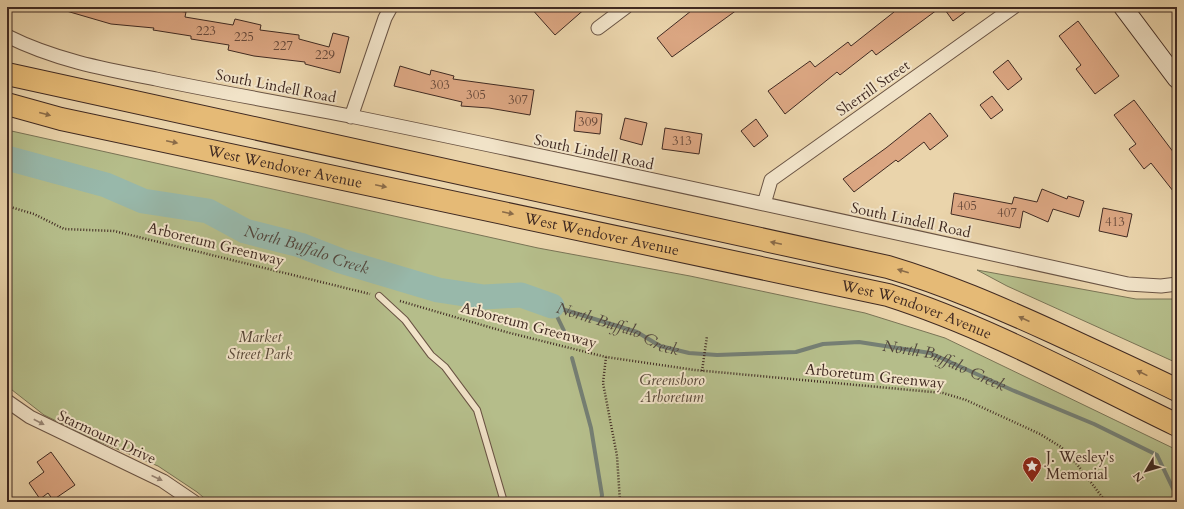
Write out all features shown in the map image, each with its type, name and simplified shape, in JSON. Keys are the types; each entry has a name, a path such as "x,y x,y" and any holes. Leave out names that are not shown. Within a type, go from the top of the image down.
{"highway":[{"name":"West Wendover Avenue","path":"7,74 888,267 932,280 974,296 1140,371 1177,390"},
{"name":"West Wendover Avenue","path":"7,104 61,119 888,295 931,309 973,326 1177,425"}],"street":[{"path":"351,117 385,18 391,7"},
{"path":"598,28 626,7"},
{"name":"Sherrill Street","path":"764,204 771,180 1014,7"},
{"path":"1123,7 1177,79"},
{"name":"South Lindell Road","path":"7,36 35,50 86,65 255,100 351,117 764,204 1128,284 1161,286 1177,284"},
{"name":"Starmount Drive","path":"7,401 30,417 163,481 194,502"}],"lane":[{"path":"379,296 405,320 431,355 445,367 477,410 504,502"}],"path":[{"name":"Arboretum Greenway","path":"7,206 34,214 64,229 114,231 379,296 506,332 606,357 702,371 943,393 966,400 1040,434 1060,447 1076,462 1106,502"},
{"path":"702,371 707,336"},
{"name":"Arboretum Greenway","path":"606,357 603,383 617,456 620,502"}],"green space":[{"path":"7,130 538,248 690,276 865,313 945,338 1177,450 1177,502 209,502 197,492 158,466 93,439 44,415 7,386"},
{"path":"977,270 1136,299 1177,299 1177,363 1007,286"}],"building":[{"path":"64,7 146,7 186,12 185,17 233,25 235,19 261,25 260,30 299,35 299,39 329,47 333,33 349,37 340,73 305,64 305,62 254,56 228,50 229,45 191,39 191,36 153,30 154,28 111,24 63,10"},
{"path":"530,7 587,7 555,35"},
{"path":"696,7 741,7 672,57 657,38"},
{"path":"890,7 941,7 876,55 872,50 840,75 837,72 785,114 768,91 810,61 815,67 848,42 851,46 894,12"},
{"path":"943,7 972,7 953,21"},
{"path":"1078,21 1119,76 1095,94 1076,69 1081,65 1059,36"},
{"path":"1008,60 1022,79 1008,90 993,72"},
{"path":"400,66 430,75 431,70 454,76 453,79 534,90 530,115 489,108 461,106 462,102 394,86"},
{"path":"992,96 1003,110 991,119 980,105"},
{"path":"1134,100 1177,157 1177,196 1151,163 1144,169 1129,149 1136,144 1114,115"},
{"path":"576,111 602,114 600,134 574,131"},
{"path":"930,113 948,136 930,150 924,142 898,162 896,160 854,192 843,179 886,148"},
{"path":"625,118 647,123 642,145 620,139"},
{"path":"756,119 768,136 754,147 741,131"},
{"path":"665,128 702,134 699,154 662,149"},
{"path":"1042,189 1067,199 1068,196 1084,201 1079,217 1053,209 1048,222 1023,211 1020,228 951,214 954,193 1012,204 1014,197 1037,202"},
{"path":"1103,208 1132,214 1127,237 1099,231"},
{"path":"51,452 75,485 53,500 48,493 40,499 29,483 44,472 37,462"}],"waterway":[{"name":"North Buffalo Creek","path":"7,158 106,185 143,201 208,211 245,231 300,245 341,261 438,290 484,297 521,295 552,306"},
{"name":"North Buffalo Creek","path":"552,306 637,332 660,346 689,353 717,355 796,352 823,344 859,342 930,353 1012,390 1094,424 1157,455 1177,497"},
{"path":"552,306 567,337"},
{"path":"572,358 591,428 602,495 601,502"}],"place":[{"name":"J. Wesley's Memorial","path":"1032,483"}],"park label":[{"name":"Market Street Park","path":"260,346"},
{"name":"Greensboro Arboretum","path":"672,388"}]}
